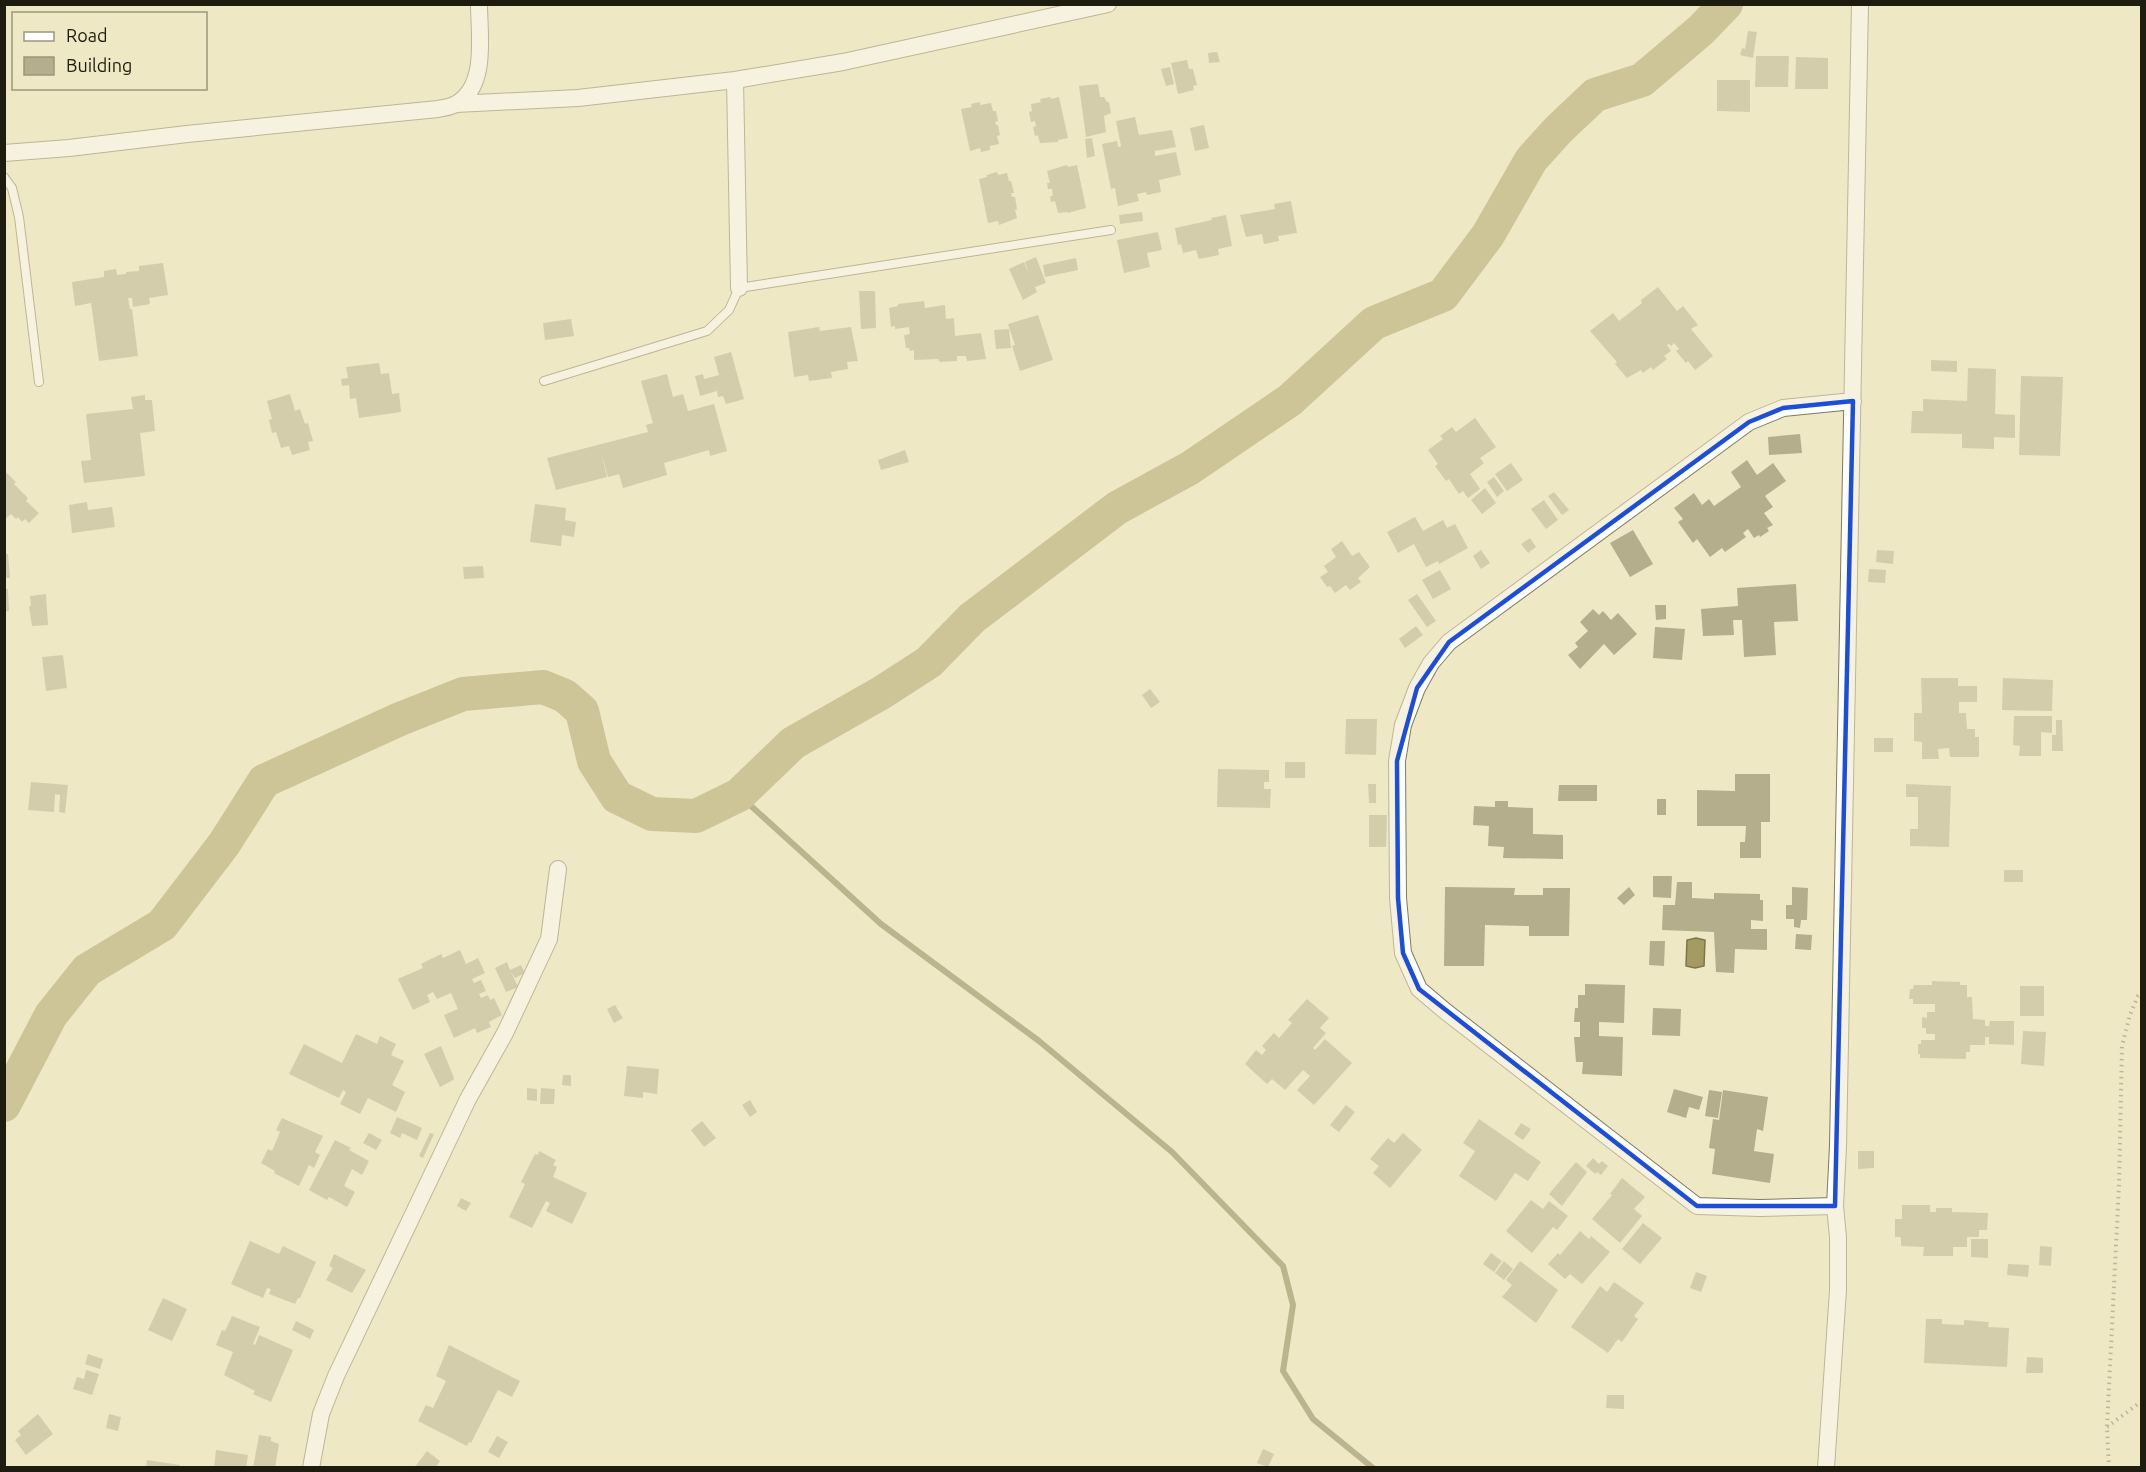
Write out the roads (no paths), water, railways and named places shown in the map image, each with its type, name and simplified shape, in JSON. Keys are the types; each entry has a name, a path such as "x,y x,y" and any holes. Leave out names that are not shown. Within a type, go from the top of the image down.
{"street":[{"path":"456,104 472,90 478,68 479,4"},
{"path":"4,153 438,109 456,104 578,98 735,80 843,62 1108,4"},
{"path":"1826,1467 1838,1290 1838,1237 1835,1206 1860,4"},
{"path":"735,80 739,288"},
{"path":"1835,1206 1760,1208 1697,1206 1444,1011 1419,988 1403,954 1398,898 1397,760 1403,725 1417,688 1431,663 1449,642 1749,422 1783,408 1853,401"},
{"path":"311,1467 321,1414 336,1376 468,1099 504,1032 549,939 558,869"}],"lane":[{"path":"4,177 12,188 19,217 39,382"},
{"path":"544,381 707,331 729,310 739,288 1111,230"}],"waterway":[{"path":"4,1105 51,1015 87,970 162,925 224,844 264,781 400,719 463,694 543,687 565,696 582,711 594,761 617,797 652,814 696,816 739,795 793,743 881,693 929,662 972,618 1117,508 1190,468 1290,400 1374,323 1443,295 1488,235 1531,160 1558,130 1595,95 1642,80 1701,30 1726,4"},
{"path":"739,795 881,924 1039,1041 1172,1152 1283,1266 1293,1305 1283,1371 1313,1419 1373,1468"}]}
